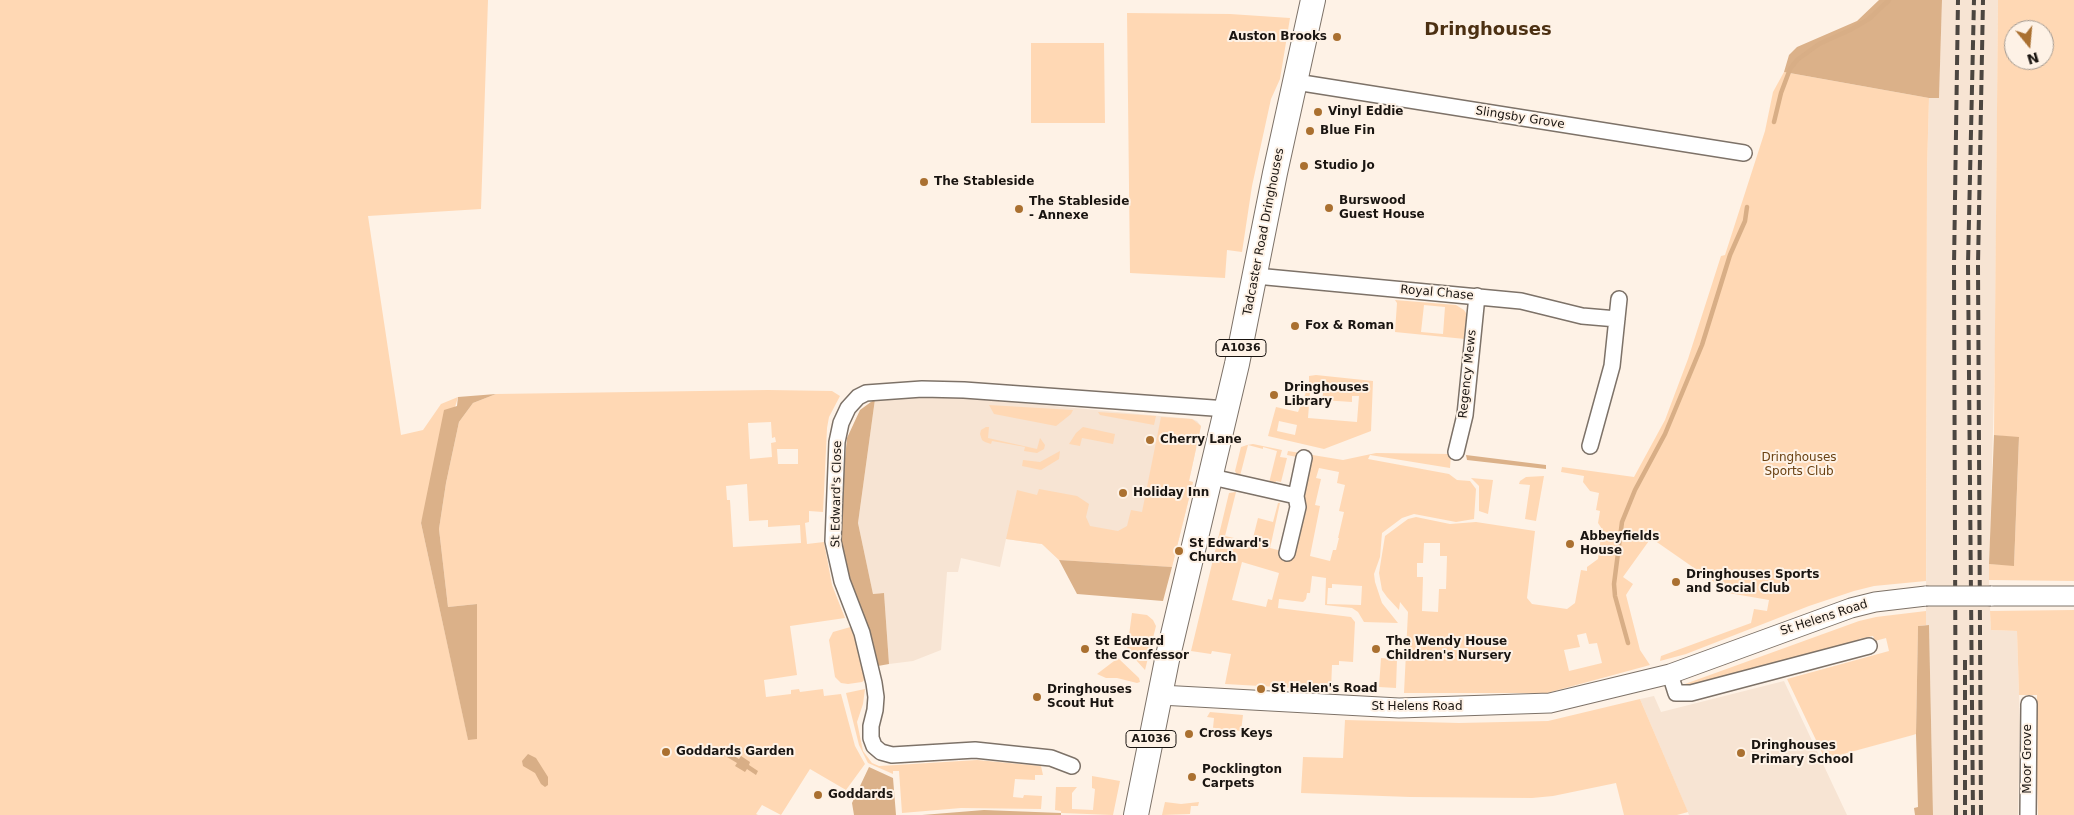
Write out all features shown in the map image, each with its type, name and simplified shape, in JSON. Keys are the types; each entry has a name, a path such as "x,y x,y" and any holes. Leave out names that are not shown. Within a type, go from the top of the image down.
{"main road":[{"name":"Tadcaster Road Dringhouses","path":"1136,815 1160,695 1212,477 1256,276 1275,173 1313,0"}],"street":[{"name":"Slingsby Grove","path":"1296,82 1744,153"},
{"name":"Royal Chase","path":"1256,276 1477,296 1538,304 1582,316 1617,319"},
{"name":"Regency Mews","path":"1456,452 1465,415 1477,296"},
{"path":"1590,446 1612,366 1619,299"},
{"name":"St Edward's Close","path":"1072,766 1050,758 975,750 892,755 881,752 874,746 871,738 871,726 876,697 874,683 862,633 842,581 833,541 838,432 848,408 858,397 876,391 922,389 964,390 1227,409"},
{"path":"1287,553 1298,508 1296,496 1304,458"},
{"path":"1212,477 1296,496"},
{"name":"St Helens Road","path":"1160,695 1366,707 1488,706 1550,703 1670,674 1851,608 1875,602 1926,596 2074,596"},
{"path":"1670,674 1676,693 1691,692 1869,646"},
{"name":"Moor Grove","path":"2028,815 2029,704"}],"shaded area":[{"path":"1879,0 1942,0 1939,98 1929,98 1784,72 1789,55 1797,47 1857,21"},
{"path":"1942,0 1998,0 1995,353 1989,580 1991,630 2017,631 2020,725 2018,815 1933,815 1929,625 1926,625 1927,169 1929,98 1939,97"},
{"path":"496,394 473,403 459,422 446,483 439,529 448,607 477,604 477,739 468,740 421,523 444,410 457,406 458,397"},
{"path":"947,396 1197,421 1201,426 1189,481 1193,482 1172,567 1059,560 1042,544 1006,539 1000,567 961,558 958,572 947,572 941,650 913,661 889,664 884,593 873,594 858,523 875,399"},
{"path":"875,399 858,523 873,594 884,593 889,664 878,666 873,645 847,573 840,537 839,520 847,438 860,410"},
{"path":"1994,435 2019,437 2014,566 1989,564"},
{"path":"1466,455 1546,465 1546,469 1467,460"},
{"path":"1059,560 1172,567 1163,601 1077,594"},
{"path":"1929,625 1933,815 1915,815 1914,808 1918,807 1916,734 1918,626"},
{"name":"Dringhouses Primary School","path":"1784,681 1847,815 1689,815 1640,699 1654,696 1661,712"},
{"path":"729,753 739,759 741,756 750,762 749,765 758,771 756,775 747,769 745,772 735,766 737,763 727,757"},
{"path":"528,754 536,758 548,777 548,785 545,787 541,784 535,773 523,766 522,761"},
{"path":"869,767 893,778 896,815 854,815 852,803"},
{"path":"984,810 1061,813 1061,815 922,815"}],"green space":[{"path":"0,0 488,0 481,209 368,216 401,435 423,430 441,404 458,397 421,523 468,739 476,739 477,604 448,607 439,529 446,483 459,422 473,403 496,394 768,390 832,391 840,396 829,417 827,428 823,512 809,511 809,522 805,523 807,544 824,542 832,585 845,618 790,626 797,675 764,680 766,697 791,694 791,690 799,689 800,692 823,689 824,696 841,694 855,746 865,764 846,790 810,769 781,815 762,805 756,814 758,815 0,815","holes":["771,422 772,438 775,437 776,442 771,443 772,457 750,459 748,423","777,449 798,449 798,464 778,464","747,484 749,521 768,520 768,527 800,525 801,543 733,547 730,500 727,500 726,486"]},
{"path":"1998,0 2074,0 2074,581 1989,580 1989,564 2014,565 2019,438 1994,435"},
{"path":"1127,13 1230,14 1290,18 1280,79 1271,99 1252,186 1242,252 1227,250 1225,278 1130,273"},
{"path":"1031,43 1104,43 1105,123 1031,123"},
{"name":"Dringhouses Sports Club","path":"1784,72 1929,98 1927,169 1926,581 1874,586 1854,591 1809,606 1686,654 1660,661 1661,656 1751,623 1754,609 1767,611 1769,600 1717,591 1720,586 1651,538 1623,577 1633,584 1626,595 1640,650 1650,665 1547,693 1404,693 1408,612 1400,602 1399,610 1387,597 1382,590 1379,573 1385,536 1408,519 1416,517 1450,524 1476,522 1535,531 1527,598 1532,604 1567,609 1575,603 1581,570 1587,571 1587,567 1598,559 1602,529 1598,523 1600,511 1596,510 1599,493 1590,491 1583,482 1584,476 1561,472 1562,467 1634,477 1665,420 1688,359 1721,256 1725,255 1765,131 1773,92","holes":["1424,543 1440,543 1440,556 1447,556 1446,589 1439,589 1438,612 1422,611 1423,577 1417,577 1417,563 1423,563","1586,633 1589,644 1597,643 1602,663 1569,671 1564,650 1580,647 1577,635"]},
{"path":"1395,300 1456,305 1464,310 1468,316 1465,339 1395,332 1397,303","holes":["1424,305 1445,307 1443,334 1421,332"]},
{"path":"1316,375 1373,381 1371,431 1324,449 1268,436 1276,407 1298,412 1309,385 1309,376","holes":["1310,392 1323,393 1322,400 1352,402 1352,396 1359,396 1357,422 1308,418","1279,421 1297,425 1295,435 1277,431"]},
{"path":"989,405 1073,410 1071,414 1056,426 994,414"},
{"path":"1098,412 1156,416 1154,425 1100,415"},
{"path":"1161,417 1192,419 1201,426 1189,481 1193,482 1172,567 1059,560 1042,544 1006,539 1017,490 1037,495 1039,489 1077,496 1089,504 1086,517 1090,526 1118,531 1127,526 1131,510 1142,512"},
{"path":"989,427 988,438 1037,449 1040,438 1045,445 1044,449 1037,453 1024,451 1025,447 992,441 991,444 985,442 980,434 981,430"},
{"path":"1083,427 1115,434 1113,444 1082,438 1080,446 1069,444 1076,433"},
{"path":"1253,444 1282,450 1280,457 1287,458 1281,482 1269,483 1277,451 1263,447 1263,449 1248,445 1240,476 1237,475 1235,471 1241,447 1247,445"},
{"path":"1060,451 1059,459 1041,470 1022,466 1023,460 1040,462"},
{"path":"1288,451 1343,460 1376,453 1451,454 1450,468 1370,455 1368,459 1449,474 1457,480 1470,481 1476,489 1474,519 1456,522 1414,514 1402,518 1382,533 1380,557 1374,574 1375,582 1382,603 1398,623 1364,622 1358,612 1352,608 1325,605 1326,578 1312,576 1310,593 1307,593 1306,599 1303,602 1279,599 1278,608 1351,617 1355,622 1353,662 1339,661 1339,665 1332,665 1331,690 1225,684 1231,654 1212,651 1211,654 1191,651 1229,493 1236,492 1225,536 1252,542 1258,518 1273,522 1278,503 1280,503 1270,548 1294,554 1301,527 1301,496 1312,460 1287,455","holes":["1319,468 1339,472 1337,483 1345,485 1339,511 1344,512 1339,538 1336,550 1333,550 1330,561 1310,556 1320,506 1315,505 1321,479 1316,478","1242,562 1279,573 1272,600 1268,599 1266,607 1232,600","1332,584 1362,586 1361,605 1327,604 1328,588 1332,588"]},
{"path":"1544,476 1536,521 1525,519 1530,485 1519,484 1520,481 1526,477"},
{"path":"1471,478 1493,480 1488,514 1479,511 1479,486"},
{"path":"2074,610 2074,815 2038,815 2036,758 2037,695 2019,695 2017,631 1991,630 1990,611"},
{"path":"1926,611 1926,625 1918,626 1916,734 1913,735 1825,759 1787,679 1889,651 1886,638 1875,641 1873,636 1859,639 1858,643 1757,670 1731,674 1691,686 1685,684 1859,621"},
{"path":"1132,613 1147,615 1156,626 1145,670 1127,650"},
{"path":"854,626 868,677 862,682 841,683 835,677 829,640 833,632"},
{"path":"1118,658 1139,678 1140,682 1106,678 1097,674"},
{"path":"1381,658 1397,659 1396,688 1379,687"},
{"path":"865,689 863,704 857,722 863,751 872,763 879,766 977,760 1041,766 1043,775 1035,775 1035,780 1015,779 1013,797 1023,798 1024,795 1042,796 1041,809 961,808 902,813 899,771 893,771 893,774 868,763 859,745 846,693"},
{"path":"1640,699 1688,812 1677,815 1624,815 1616,783 1553,796 1532,798 1410,797 1301,793 1303,757 1343,758 1345,720 1459,723 1548,721"},
{"path":"1210,712 1243,715 1241,731 1213,728 1214,718 1207,717"},
{"path":"1092,776 1120,781 1113,815 1061,813 1061,811 1055,810 1056,787 1077,787 1072,793 1072,809 1093,810 1095,789 1092,788"},
{"path":"1165,802 1181,804 1199,802 1198,806 1191,806 1190,814 1162,815"}],"waterway":[{"path":"1774,122 1781,93 1790,69 1797,60 1819,44 1869,19 1889,0"},
{"path":"1628,643 1615,596 1614,584 1622,522 1635,490 1665,434 1702,345 1730,255 1745,221 1747,207"}],"railway":[{"path":"1956,815 1954,266 1958,0"},
{"path":"1973,815 1968,264 1974,0"},
{"path":"1981,815 1978,264 1983,0"},
{"path":"1965,660 1965,815"}],"place":[{"name":"Auston Brooks","path":"1337,37"},
{"name":"Vinyl Eddie","path":"1318,112"},
{"name":"Blue Fin","path":"1310,131"},
{"name":"Studio Jo","path":"1304,166"},
{"name":"The Stableside","path":"924,182"},
{"name":"Burswood Guest House","path":"1329,208"},
{"name":"The Stableside - Annexe","path":"1019,209"},
{"name":"Fox & Roman","path":"1295,326"},
{"name":"Dringhouses Library","path":"1274,395"},
{"name":"Cherry Lane","path":"1150,440"},
{"name":"Holiday Inn","path":"1123,493"},
{"name":"Abbeyfields House","path":"1570,544"},
{"name":"St Edward's Church","path":"1179,551"},
{"name":"Dringhouses Sports and Social Club","path":"1676,582"},
{"name":"St Edward the Confessor","path":"1085,649"},
{"name":"The Wendy House Children's Nursery","path":"1376,649"},
{"name":"St Helen's Road","path":"1261,689"},
{"name":"Dringhouses Scout Hut","path":"1037,697"},
{"name":"Cross Keys","path":"1189,734"},
{"name":"Goddards Garden","path":"666,752"},
{"name":"Dringhouses Primary School","path":"1741,753"},
{"name":"Pocklington Carpets","path":"1192,777"},
{"name":"Goddards","path":"818,795"}],"district":[{"name":"Dringhouses","path":"1488,30"}]}
